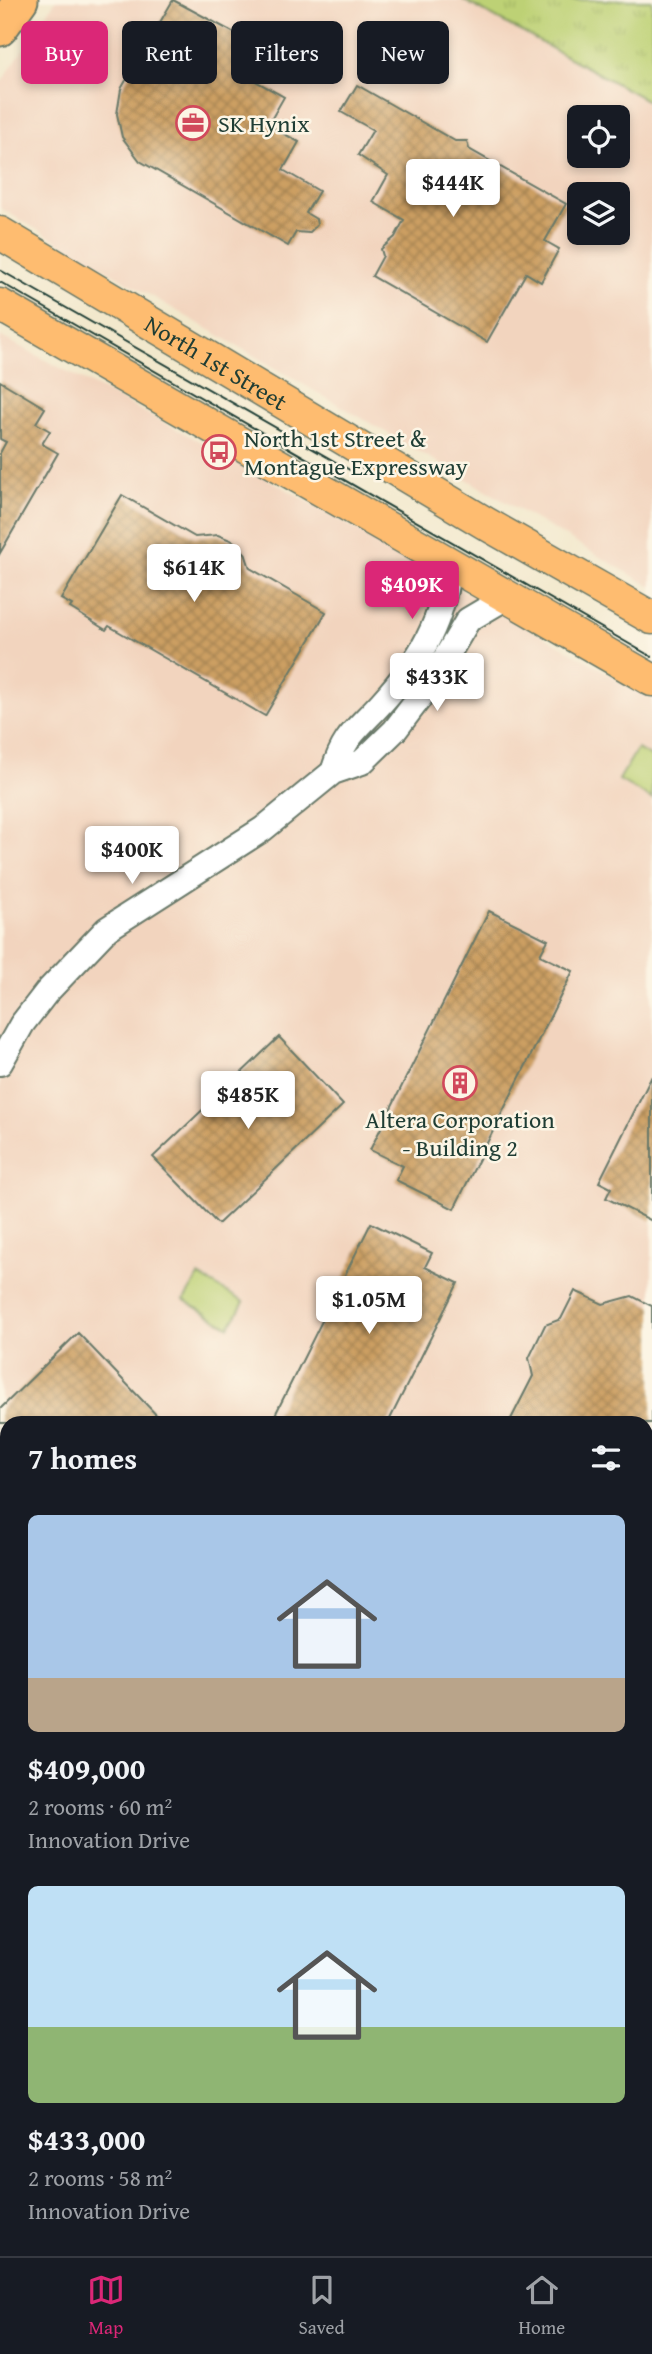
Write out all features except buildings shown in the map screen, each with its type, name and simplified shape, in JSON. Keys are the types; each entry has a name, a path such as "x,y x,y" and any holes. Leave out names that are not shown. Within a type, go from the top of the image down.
{"highway":[{"path":"0,29 21,0"}],"main road":[{"name":"North 1st Street","path":"0,233 485,523 652,618"},
{"path":"0,305 652,680"}],"street":[{"path":"334,772 342,743 396,687 435,629 443,608 449,563"},
{"path":"0,1063 22,1024 46,993 107,929 263,829 334,772 362,762 395,730 430,684 468,620 507,597"}],"shaded area":[{"path":"56,0 463,0 652,103 652,587 0,208 0,84 21,52 21,84 108,84 108,21 42,21"},
{"path":"0,336 235,460 652,698 652,1416 0,1416"}],"green space":[{"path":"463,0 652,0 652,103"},
{"path":"637,749 652,757 652,799 619,780"},
{"path":"199,1276 244,1302 229,1327 184,1300"}],"tram line":[{"path":"0,270 355,473"},
{"path":"0,282 652,657"}],"place":[{"name":"SK Hynix","path":"193,123"},
{"name":"North 1st Street & Montague Expressway","path":"219,452"},
{"name":"Altera Corporation - Building 2","path":"460,1083"}]}
